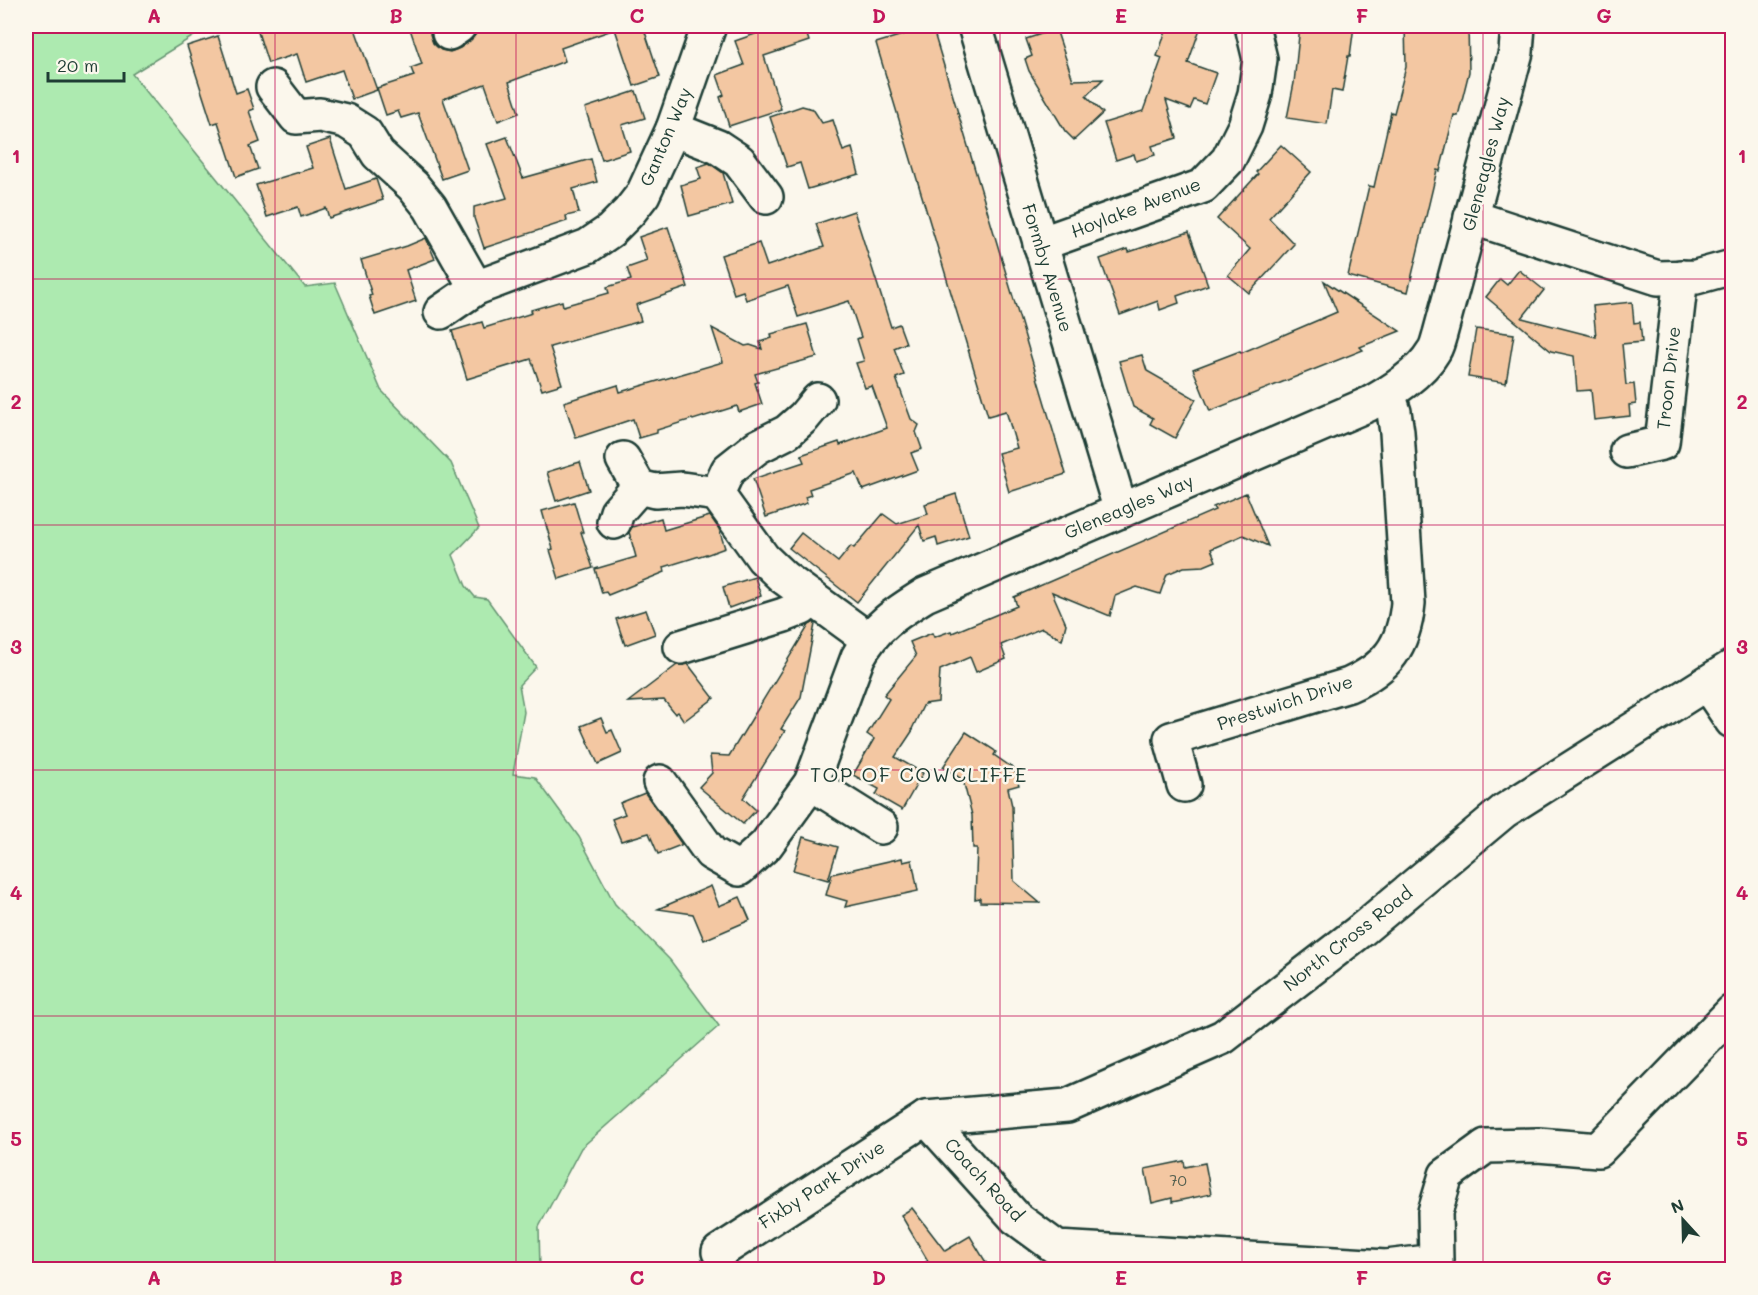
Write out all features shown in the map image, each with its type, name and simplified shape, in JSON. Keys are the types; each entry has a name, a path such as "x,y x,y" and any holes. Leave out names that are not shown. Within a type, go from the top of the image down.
{"street":[{"name":"Ganton Way","path":"441,312 476,288 588,246 610,231 629,212 643,194 672,129 708,26"},
{"name":"Formby Avenue","path":"975,26 1121,511"},
{"name":"Hoylake Avenue","path":"1040,244 1203,186 1227,160 1245,126 1252,105 1260,58 1252,26"},
{"name":"Gleneagles Way","path":"660,782 711,853 739,869 766,845 812,783 858,657 868,639 896,613 925,596 1388,394 1422,366 1434,352 1440,334 1516,52 1518,26"},
{"path":"273,87 290,127 320,115 346,121 365,133 378,154 413,186 430,207 476,288"},
{"path":"672,129 718,147 739,161 766,197"},
{"path":"1471,217 1658,278 1696,277 1732,267"},
{"name":"Troon Drive","path":"1627,451 1662,443 1681,277"},
{"name":"Prestwich Drive","path":"1184,785 1171,739 1349,685 1369,675 1387,661 1400,637 1406,620 1408,603 1397,432 1388,394"},
{"path":"717,494 728,470 757,447 787,432 818,400"},
{"path":"623,459 639,487 655,491 681,489 717,494 763,558 783,577 868,639"},
{"path":"614,522 617,512 639,487"},
{"path":"681,647 784,615 802,608 812,598"},
{"path":"1720,675 1732,721"},
{"name":"North Cross Road","path":"926,1118 1067,1106 1223,1037 1359,932 1504,812 1720,675"},
{"path":"812,783 881,827"},
{"name":"Coach Road","path":"926,1118 1016,1218 1057,1248 1386,1267 1436,1261 1435,1212 1446,1175 1486,1146 1538,1146 1598,1150 1732,1012"},
{"name":"Fixby Park Drive","path":"719,1252 926,1118"}],"green space":[{"path":"26,26 210,26 132,74 305,287 335,283 381,390 451,463 479,528 453,555 466,586 475,597 487,599 536,667 519,685 524,712 513,774 535,777 579,837 615,904 670,960 719,1026 581,1148 539,1227 540,1269 26,1269"}],"building":[{"path":"256,26 354,26 377,90 352,99 342,70 306,82 297,54 268,63"},
{"path":"409,26 432,26 430,34 433,43 441,50 450,52 470,41 476,34 478,26 643,26 660,77 634,86 615,29 561,48 565,61 509,82 519,113 498,121 485,84 443,99 468,170 442,179 418,113 401,118 398,111 386,115 377,88 414,76 411,68 422,64"},
{"path":"752,26 804,26 809,41 764,56 781,109 729,126 720,97 724,95 717,75 744,65 735,41 755,34"},
{"path":"932,26 1066,474 1009,492 998,453 1017,448 1006,411 988,416 876,43"},
{"path":"1168,26 1201,26 1188,63 1216,73 1205,104 1194,100 1190,109 1166,100 1177,138 1152,146 1155,155 1136,161 1134,154 1116,160 1104,123 1143,111 1162,58 1157,56"},
{"path":"1300,26 1354,26 1342,92 1332,90 1327,124 1287,118 1294,83"},
{"path":"1405,26 1468,26 1469,72 1458,116 1454,115 1440,171 1437,170 1408,292 1348,276 1369,186 1374,187 1391,112 1394,113 1406,67"},
{"path":"1056,29 1073,80 1103,79 1086,96 1103,113 1074,140 1065,131 1029,71 1025,59 1032,56 1026,39"},
{"path":"218,36 236,93 247,89 254,109 249,111 260,142 250,146 258,169 236,177 218,122 212,124 187,46"},
{"path":"636,91 645,118 622,125 630,151 602,160 585,108"},
{"path":"802,106 813,109 822,123 833,120 843,151 852,148 859,174 808,189 800,163 787,167 770,117"},
{"path":"507,137 523,178 591,159 597,182 573,189 579,213 566,216 567,221 484,248 474,218 474,207 507,198 487,144"},
{"path":"330,139 346,189 376,179 383,200 329,218 326,208 301,217 298,207 267,217 256,185 313,168 306,147"},
{"path":"1281,145 1311,172 1269,218 1294,244 1249,293 1228,275 1250,249 1217,219"},
{"path":"709,163 723,173 732,204 689,216 681,185 701,179 697,167"},
{"path":"854,211 891,327 899,324 906,343 894,348 904,375 896,378 911,419 919,425 916,432 922,449 911,453 918,470 863,490 856,473 809,489 811,495 805,497 807,503 766,517 753,479 804,462 801,455 839,442 840,445 887,428 872,386 865,388 856,363 864,361 857,339 861,337 849,301 798,317 788,286 746,300 743,291 734,294 721,255 759,243 767,266 824,247 816,224"},
{"path":"668,227 688,287 636,305 641,321 550,347 562,384 542,390 531,359 467,379 452,331 482,322 484,328 562,301 563,306 609,293 607,287 631,280 627,268 647,261 639,237"},
{"path":"1189,232 1208,285 1177,296 1179,303 1160,310 1158,301 1120,315 1100,259"},
{"path":"426,238 435,259 406,270 416,301 375,315 369,296 372,295 361,260"},
{"path":"1519,270 1544,290 1522,318 1596,337 1593,306 1632,302 1634,323 1640,322 1642,342 1622,344 1626,385 1634,384 1636,404 1629,405 1630,416 1594,420 1591,390 1577,391 1574,356 1551,351 1486,297 1500,279 1507,285"},
{"path":"1324,281 1400,331 1360,347 1363,350 1210,411 1193,369 1240,351 1241,353 1337,312"},
{"path":"807,324 817,357 755,374 758,382 755,383 762,404 739,412 737,406 657,430 657,433 639,438 633,419 576,438 564,402 618,385 620,392 723,362 712,328 745,346 750,345 762,349 760,342 772,338 771,334"},
{"path":"1476,329 1514,334 1506,383 1468,377"},
{"path":"1142,355 1147,371 1196,399 1175,438 1150,424 1153,418 1133,407 1119,361"},
{"path":"580,462 589,490 556,501 547,472"},
{"path":"1246,493 1268,546 1243,535 1211,549 1216,561 1204,566 1184,567 1167,574 1160,594 1137,587 1115,596 1110,616 1052,592 1066,624 1062,640 1042,628 1001,645 1006,659 976,672 970,657 940,670 938,702 924,704 913,730 895,757 923,773 902,810 876,795 879,789 853,775 874,739 867,734 889,699 884,695 916,656 910,642 932,633 934,637 951,631 952,633 1017,606 1014,597 1215,510 1213,507"},
{"path":"956,494 969,536 938,546 936,537 924,541 919,525 857,602 789,548 801,533 838,562 851,546 854,548 883,514 897,524 928,514 925,504"},
{"path":"574,502 593,568 559,579 542,511"},
{"path":"710,516 719,529 725,548 664,567 665,572 608,595 606,592 602,593 595,569 636,557 629,532 632,527 661,518 664,530"},
{"path":"755,577 761,596 729,608 723,587"},
{"path":"646,610 655,634 625,645 616,619"},
{"path":"814,622 801,697 781,729 785,731 743,798 756,810 743,824 699,787 712,773 710,755 729,756 809,625"},
{"path":"688,664 714,698 684,721 678,712 675,714 664,700 628,702 677,665"},
{"path":"601,718 607,732 612,730 622,753 598,764 581,726"},
{"path":"966,732 994,750 996,752 994,755 1014,769 1019,785 1008,788 1012,806 1014,881 1040,903 980,902 980,898 975,899 977,848 973,848 972,815 963,780 943,767"},
{"path":"645,793 681,845 658,854 649,833 621,841 612,819 625,814 620,803"},
{"path":"803,837 838,847 828,880 793,870"},
{"path":"902,858 903,862 912,860 918,891 845,907 847,901 826,895 832,874"},
{"path":"711,886 719,906 740,897 750,920 704,940 693,914 658,909"},
{"path":"1184,1161 1185,1167 1205,1163 1211,1194 1172,1202 1172,1198 1152,1203 1145,1169"},
{"path":"912,1208 945,1251 970,1236 990,1269 913,1269 928,1261 901,1215"}],"district":[{"name":"TOP OF COWCLIFFE","path":"919,775"}]}
